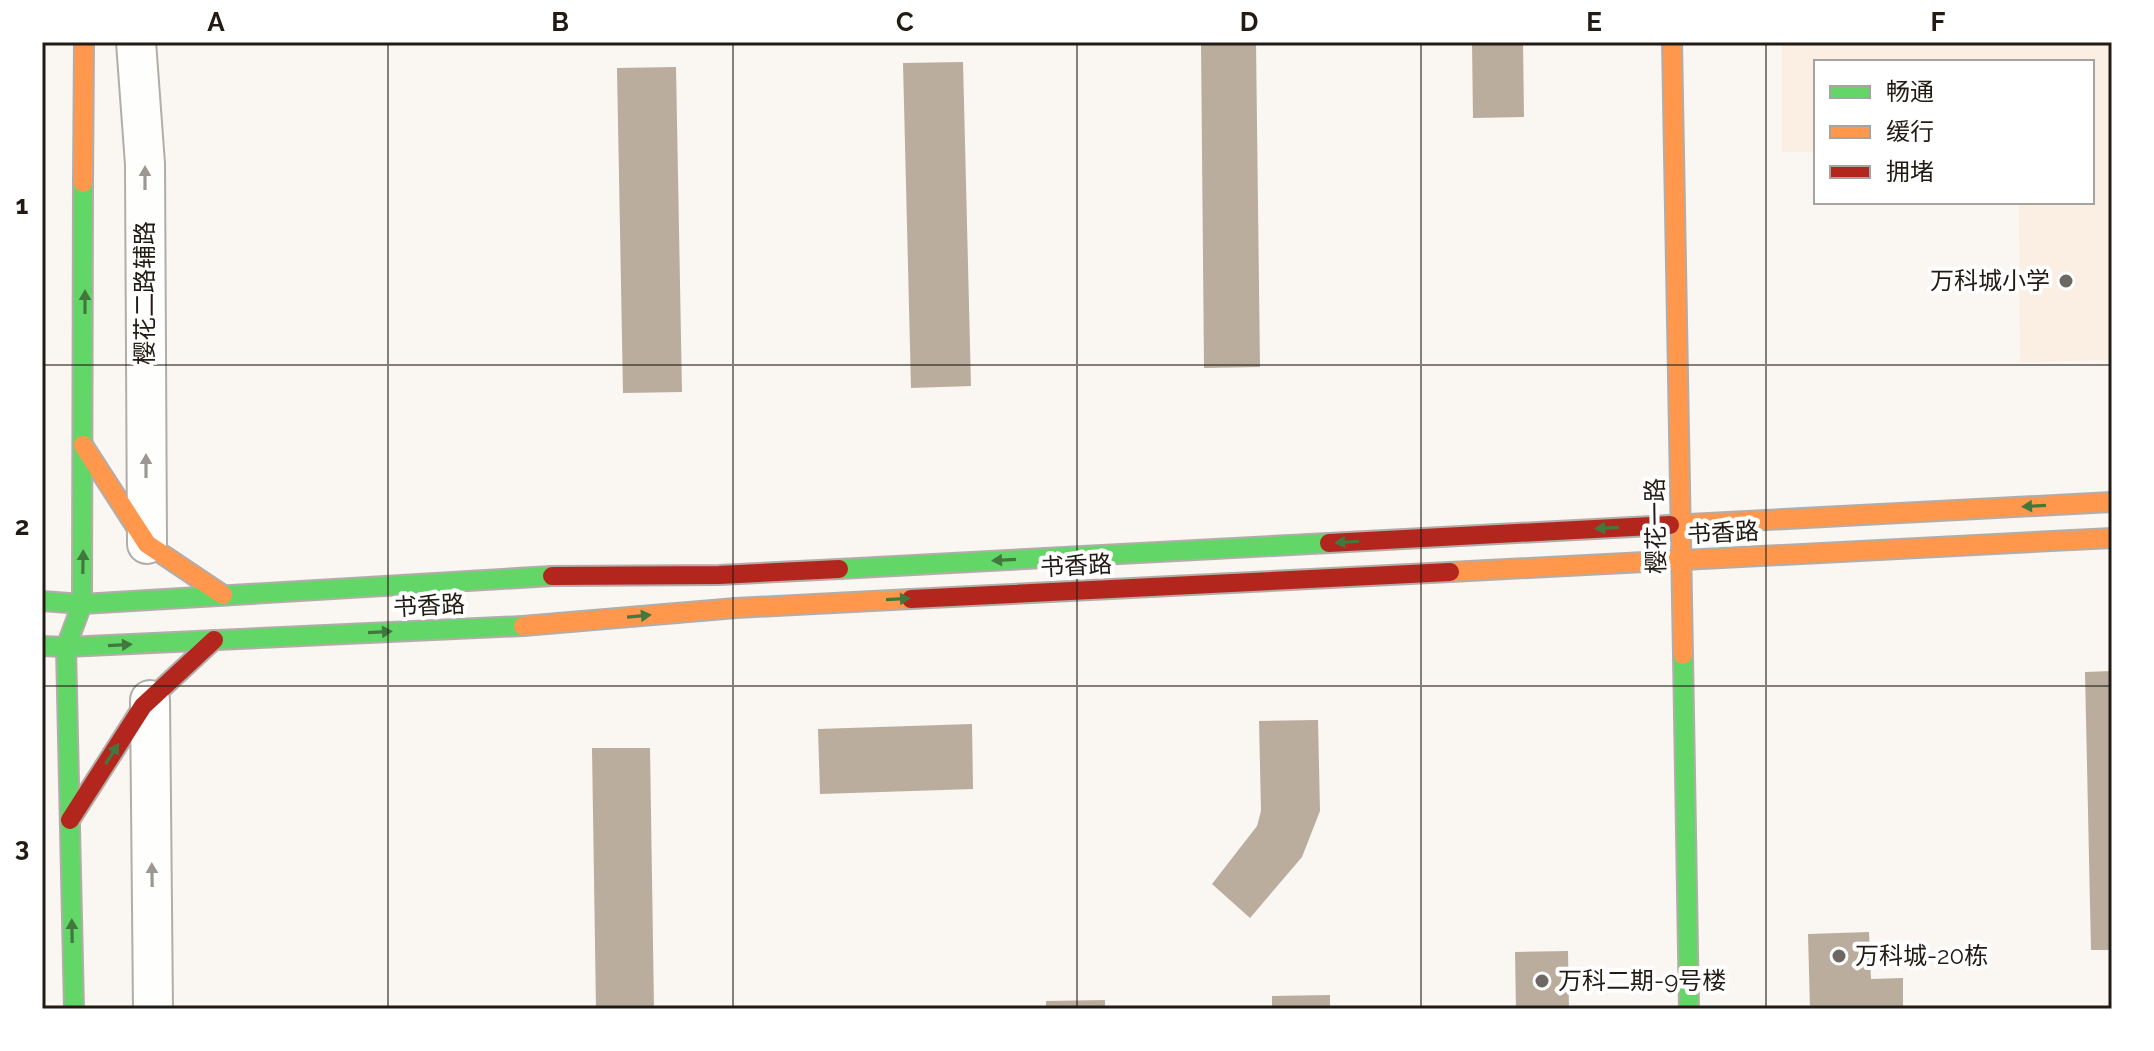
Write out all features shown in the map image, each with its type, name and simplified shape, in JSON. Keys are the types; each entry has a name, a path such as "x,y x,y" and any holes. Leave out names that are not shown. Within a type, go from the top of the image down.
{"street":[{"path":"74,1009 66,647 82,604 84,42"},
{"name":"樱花二路辅路","path":"136,42 145,164 147,544"},
{"name":"樱花一路","path":"1672,42 1689,1009"},
{"path":"83,445 147,544 223,595"},
{"name":"书香路","path":"42,601 82,604 549,576 719,575 2112,502"},
{"name":"书香路","path":"42,646 519,626 768,606 2112,538"},
{"path":"70,820 150,700 214,640"},
{"path":"150,700 153,1009"}],"shaded area":[{"name":"万科城小学","path":"1782,42 2112,42 2112,360 2020,362 2019,204 2094,204 2094,60 1814,60 1814,152 1782,152"}],"building":[{"path":"1201,42 1256,42 1260,367 1204,368"},
{"path":"1472,42 1523,42 1524,117 1473,118"},
{"path":"963,62 971,386 911,388 903,63"},
{"path":"676,67 682,392 623,393 617,68"},
{"path":"2112,671 2112,950 2091,950 2085,672"},
{"path":"1318,720 1320,811 1302,857 1250,918 1212,884 1257,826 1261,811 1259,721"},
{"path":"972,724 973,789 820,794 818,729"},
{"path":"592,748 650,748 654,1009 596,1009"},
{"name":"万科城-20栋","path":"1869,932 1871,979 1903,978 1903,1009 1810,1009 1808,934"},
{"name":"万科二期-9号楼","path":"1568,951 1569,1009 1516,1009 1515,952"},
{"path":"1330,995 1330,1009 1272,1009 1272,996"},
{"path":"1105,1000 1105,1009 1046,1009 1046,1001"}],"traffic: fast":[{"path":"74,1009 66,647 82,604 83,183"},
{"path":"839,569 1329,543"},
{"path":"42,601 82,604 552,576"},
{"path":"42,646 523,626"},
{"path":"1683,655 1689,1009"}],"traffic: slow":[{"path":"83,183 84,42"},
{"path":"1672,42 1683,655"},
{"path":"83,445 147,544 223,595"},
{"path":"1670,525 2112,502"},
{"path":"1450,572 2112,538"},
{"path":"523,626 736,608 911,599"}],"traffic: jam":[{"path":"1329,543 1670,525"},
{"path":"552,576 719,575 839,569"},
{"path":"911,599 1450,572"},
{"path":"70,820 143,706 214,640"}],"place":[{"name":"万科城小学","path":"2066,281"},
{"name":"万科城-20栋","path":"1839,956"},
{"name":"万科二期-9号楼","path":"1542,981"}]}
